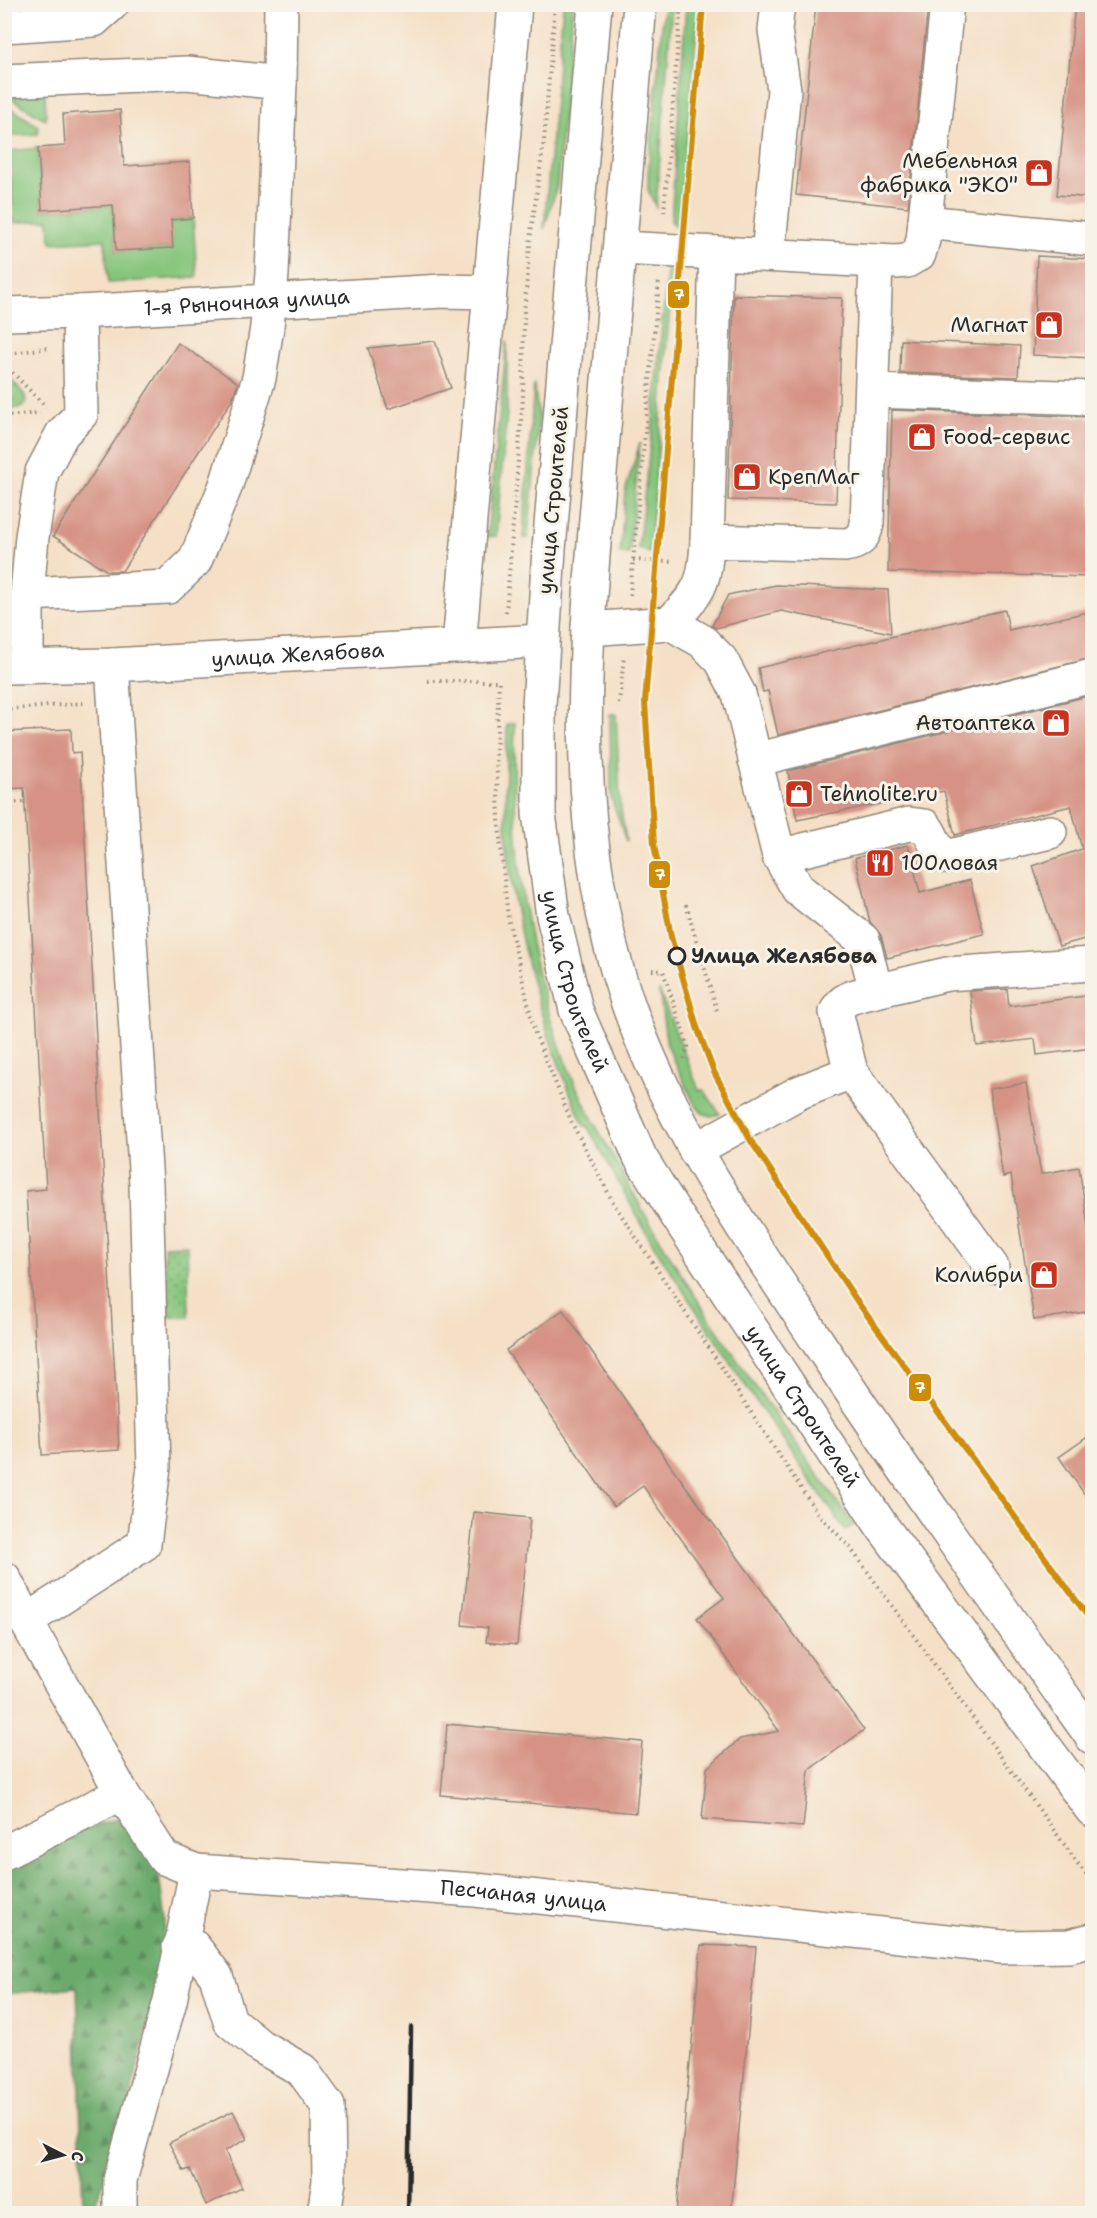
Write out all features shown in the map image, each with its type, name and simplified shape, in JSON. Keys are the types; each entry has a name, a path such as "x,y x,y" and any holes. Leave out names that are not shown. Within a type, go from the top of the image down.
{"main road":[{"path":"4,26 94,20 112,4"},
{"path":"27,594 168,587 195,561 226,485 259,378 270,300 280,83 281,4"},
{"path":"459,646 515,4"},
{"name":"улица Строителей","path":"595,4 542,641 539,814 553,916 576,1010 610,1093 640,1157 679,1219 881,1525 1092,1810"},
{"name":"улица Строителей","path":"640,4 588,628 585,704 587,810 602,906 625,995 650,1062 718,1192 921,1497 1092,1737"},
{"path":"768,255 784,90 775,30 778,4"},
{"path":"620,248 876,261 907,261 919,254 925,222 947,4"},
{"path":"4,81 187,73 280,83"},
{"path":"925,222 1092,239"},
{"path":"716,253 706,553 699,591 670,623 702,641 721,660 739,694 779,856 798,888 863,940 876,992"},
{"path":"706,553 845,545 855,543 865,536 876,261"},
{"name":"1-я Рыночная улица","path":"4,314 79,312 443,291 489,291"},
{"path":"16,666 42,472 62,434 81,414 79,312"},
{"path":"872,390 1092,398"},
{"name":"улица Желябова","path":"16,666 112,665 542,641 588,628 670,623"},
{"path":"26,1621 144,1544 154,1467 146,1184 112,665"},
{"path":"755,760 1092,676"},
{"path":"779,856 909,824 925,826 932,834 939,853 946,857 1050,832"},
{"path":"992,1268 851,1072 836,1012 839,1003 846,999 947,974 1092,964"},
{"path":"694,1150 798,1093 851,1072"},
{"name":"Песчаная улица","path":"4,1578 122,1793 164,1858 196,1871 474,1890 1002,1947 1069,1946 1092,1940"},
{"path":"7,1845 122,1793"},
{"path":"120,2214 120,2180 170,2001 196,1871"},
{"path":"179,1947 194,1947 216,1976 230,2021 260,2046 302,2070 328,2106 329,2181 324,2214"}],"path":[{"path":"506,612 523,398 524,312 544,141 555,4"},
{"path":"664,212 681,4"},
{"path":"619,703 659,277"},
{"path":"4,364 51,413 4,416"},
{"path":"633,560 706,553"},
{"path":"4,710 115,700"},
{"path":"4,803 24,802"},
{"path":"686,905 718,1014"},
{"path":"652,970 663,971 688,1046 684,1060"}],"green space":[{"path":"563,5 573,5 557,186 544,229"},
{"path":"664,5 672,5 656,207 648,190 648,174"},
{"path":"686,5 699,5 679,229 671,221"},
{"path":"45,92 46,120 7,96"},
{"path":"6,105 38,126 38,134 9,136"},
{"path":"38,148 42,210 113,205 116,251 172,248 171,220 193,218 197,277 108,283 105,240 51,243 49,220 14,223 10,151"},
{"path":"673,267 650,553 638,548 653,422 667,269"},
{"path":"507,340 507,411 496,536 487,537"},
{"path":"5,373 25,395 26,404 21,408 5,409"},
{"path":"534,383 539,418 528,538 523,538"},
{"path":"640,443 629,554 620,554 625,492"},
{"path":"610,714 616,714 620,802 626,841 611,797"},
{"path":"515,723 517,845 528,926 546,1005 566,1063 599,1131 679,1271 764,1399 854,1525 845,1530 751,1394 654,1246 587,1126 584,1126 556,1058 534,988 511,880 505,799 507,724"},
{"path":"659,990 699,1090 704,1090 720,1114 711,1116 702,1113 694,1103 667,1046"},
{"path":"187,1245 189,1317 167,1317 164,1246"},
{"path":"119,1818 158,1867 165,1921 157,1988 118,2147 91,2213 83,2213 77,1987 5,1994 5,1873 60,1841"}],"building":[{"path":"816,4 928,4 908,207 796,195"},
{"path":"1075,4 1092,4 1092,198 1057,195"},
{"path":"120,110 124,166 190,162 193,218 171,220 173,248 116,251 113,205 42,210 38,148 65,146 63,114"},
{"path":"1037,256 1092,259 1092,358 1033,355"},
{"path":"734,295 842,298 836,503 728,500"},
{"path":"901,340 1020,346 1018,377 900,373"},
{"path":"435,341 451,388 388,409 368,348"},
{"path":"178,343 238,383 232,400 122,571 107,571 53,536"},
{"path":"892,410 1092,417 1092,577 888,572"},
{"path":"776,585 888,590 891,633 781,611 716,628 712,626 728,595"},
{"path":"1005,610 1009,630 1092,611 1092,658 778,735 768,691 763,692 758,668"},
{"path":"1092,695 1092,937 1059,946 1033,866 1082,849 1071,806 955,835 944,791 797,820 788,771"},
{"path":"71,729 72,753 80,752 119,1450 42,1455 26,1191 46,1189 24,788 4,789 4,732"},
{"path":"908,845 920,893 970,880 984,934 887,958 881,935 870,922 855,858"},
{"path":"1007,989 1009,1006 1092,995 1092,1048 1037,1055 1035,1039 977,1046 970,991"},
{"path":"1026,1083 1041,1174 1079,1167 1092,1253 1092,1311 1034,1320 1011,1175 1003,1177 989,1089"},
{"path":"563,1310 671,1466 864,1730 809,1770 803,1827 702,1819 707,1768 740,1739 779,1731 697,1618 724,1598 643,1486 614,1507 506,1350"},
{"path":"1092,1434 1092,1505 1059,1457"},
{"path":"474,1512 530,1518 517,1645 486,1642 488,1628 462,1625"},
{"path":"447,1724 642,1742 636,1813 441,1795"},
{"path":"701,1945 756,1947 731,2214 676,2214"},
{"path":"233,2111 247,2139 225,2151 242,2188 206,2205 190,2169 184,2171 169,2143"}],"railway":[{"path":"408,2214 411,2027"}],"transit line":[{"name":"7","path":"703,4 645,702 654,844 671,937 697,1027 714,1072 751,1141 859,1304 1092,1622"}],"place":[{"name":"Мебельная фабрика \"ЭКО\"","path":"1039,173"},
{"name":"Магнат","path":"1049,325"},
{"name":"Food-сервис","path":"922,437"},
{"name":"КрепМаг","path":"747,477"},
{"name":"Автоаптека","path":"1056,723"},
{"name":"Tehnolite.ru","path":"799,794"},
{"name":"100ловая","path":"880,863"},
{"name":"Улица Желябова","path":"677,956"},
{"name":"Колибри","path":"1044,1275"}]}
